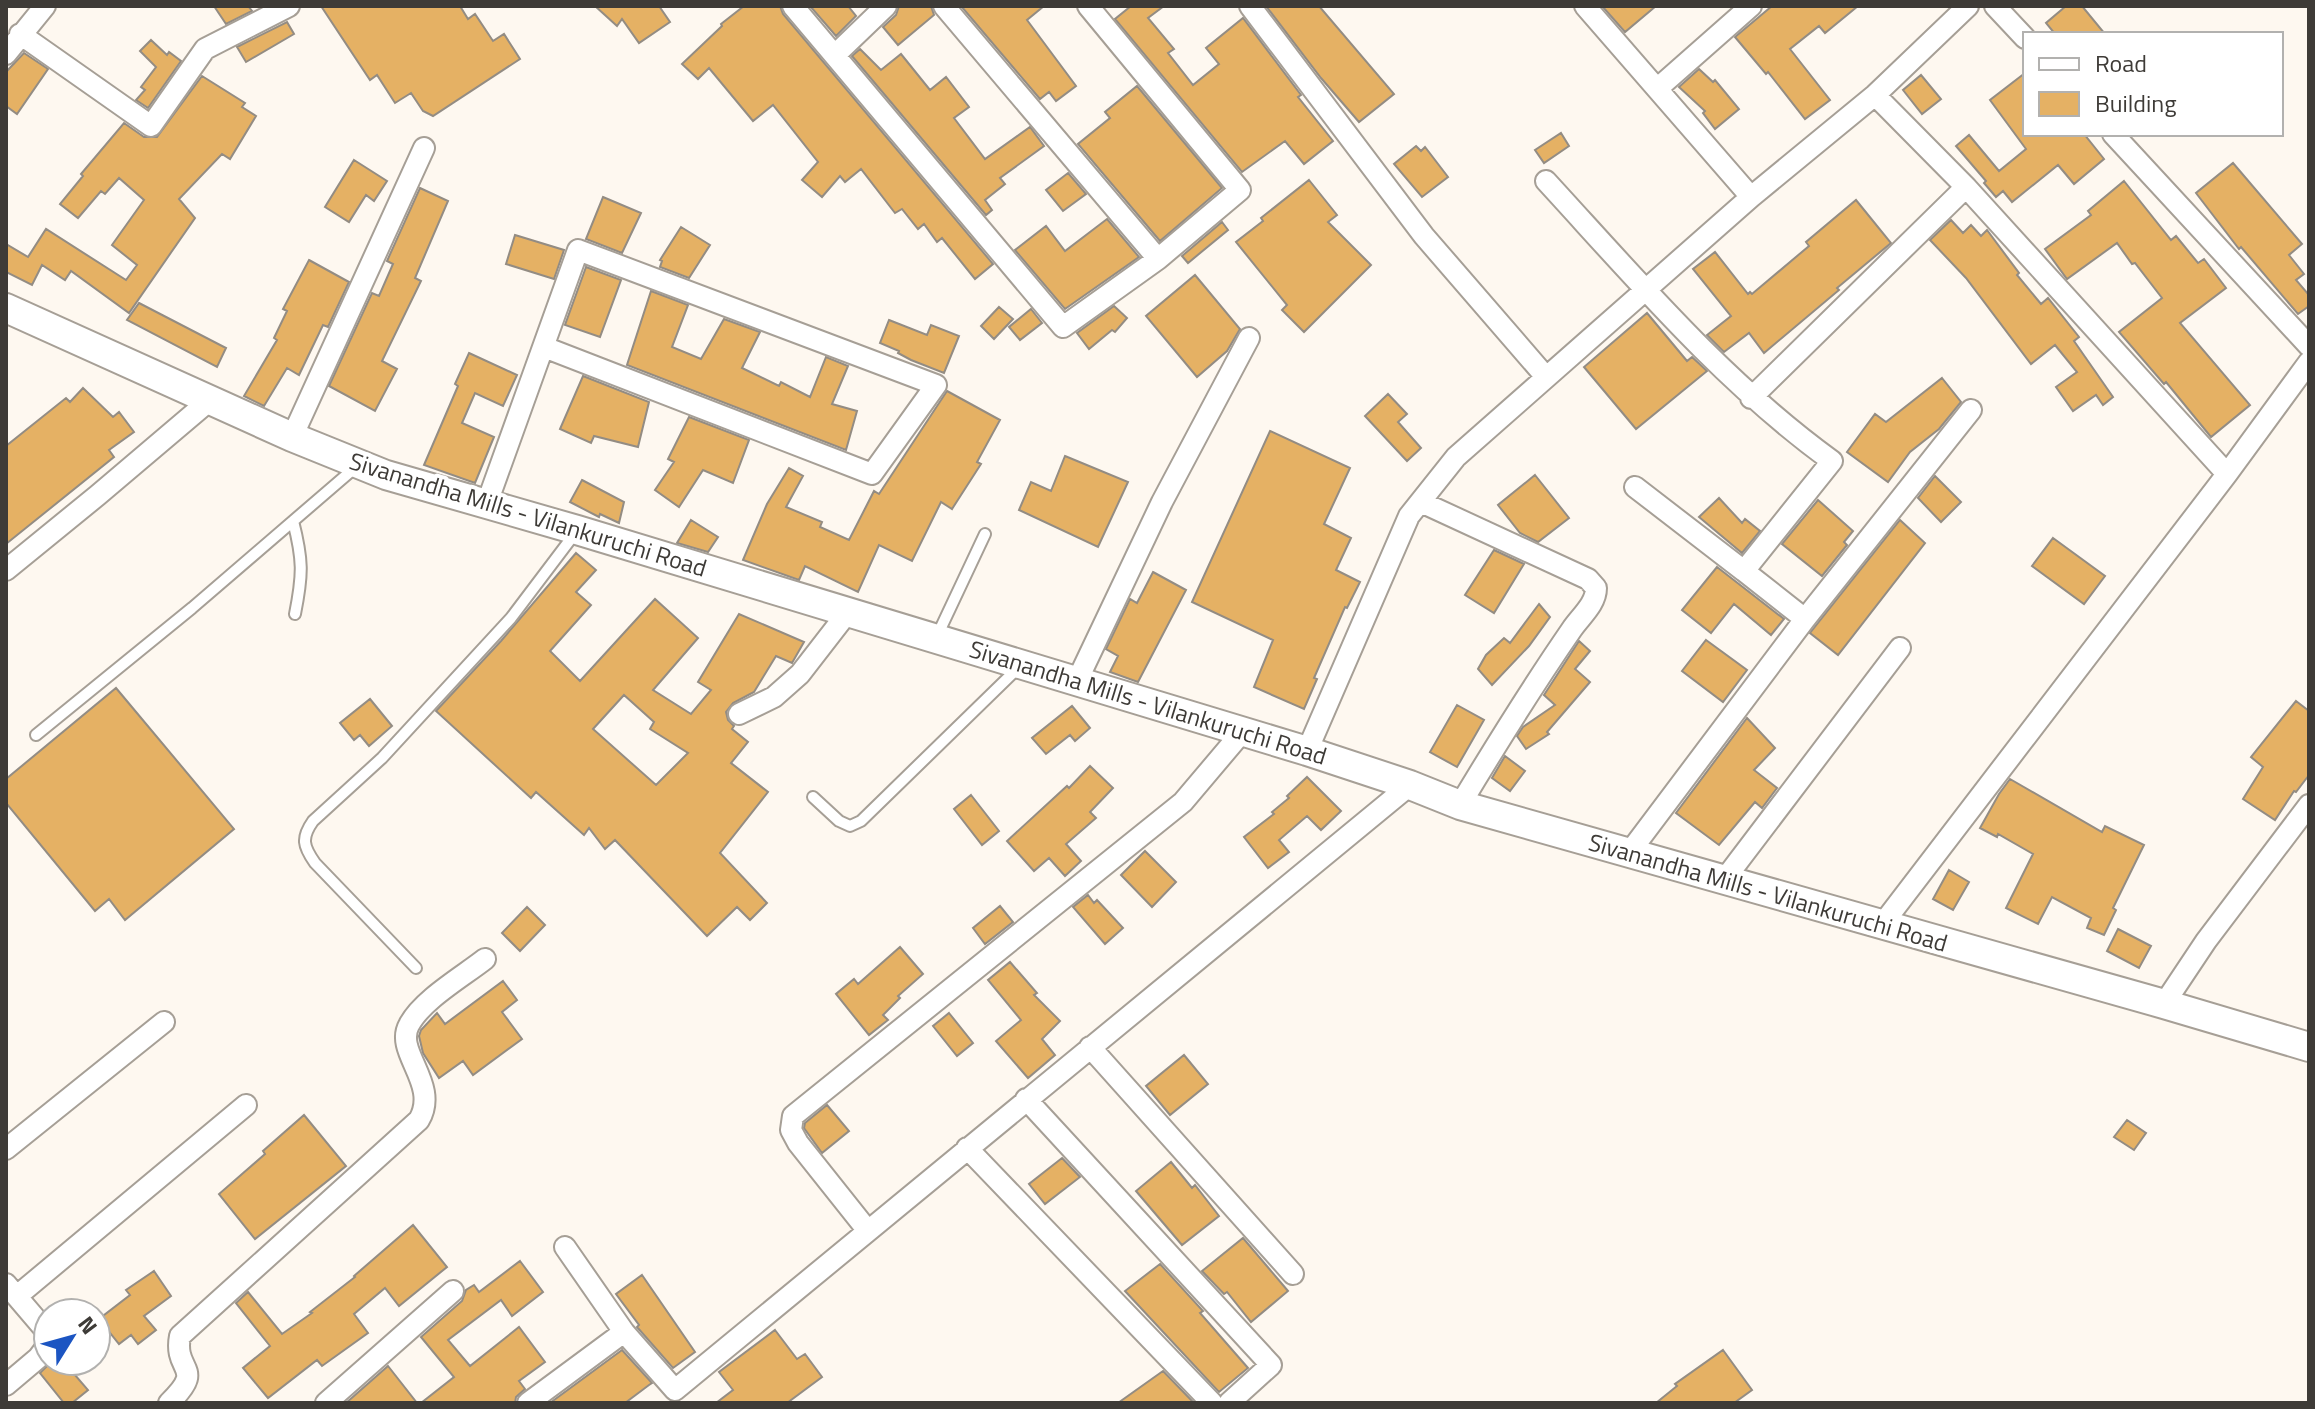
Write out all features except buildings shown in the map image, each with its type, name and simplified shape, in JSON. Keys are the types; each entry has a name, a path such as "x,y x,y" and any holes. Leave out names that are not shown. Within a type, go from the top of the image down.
{"main road":[{"name":"Sivanandha Mills - Vilankuruchi Road","path":"11,317 386,475 1243,731 1410,785 1460,805 2309,1047"}],"street":[{"path":"6,54 45,6"},
{"path":"20,34 151,126 205,49 289,6"},
{"path":"793,6 1063,327 1158,259 1240,190 1096,9"},
{"path":"836,54 886,6"},
{"path":"944,6 1158,259"},
{"path":"1250,6 1424,236 1546,377"},
{"path":"1585,6 1751,197"},
{"path":"1658,88 1751,6"},
{"path":"1307,751 1409,516 1456,457 1751,197 1875,95 1968,6"},
{"path":"1995,6 2023,36"},
{"path":"1875,95 1966,187 2227,474"},
{"path":"2115,136 2309,346"},
{"path":"292,437 424,148"},
{"path":"1546,181 1751,398 1832,461 1744,571"},
{"path":"1751,398 1966,187"},
{"path":"487,503 578,250 936,385 872,474 544,347"},
{"path":"1077,681 1162,502 1249,338"},
{"path":"1881,926 2309,362"},
{"path":"6,570 210,400"},
{"path":"1629,853 1805,619 1971,410"},
{"path":"1635,487 1805,619"},
{"path":"1421,502 1588,579 1596,588 1596,598 1517,709 1460,805"},
{"path":"739,714 774,697 800,674 848,612"},
{"path":"1724,880 1900,648"},
{"path":"868,1231 798,1143 791,1130 793,1116 1183,802 1243,731"},
{"path":"565,1247 624,1332 675,1390 1410,785"},
{"path":"2164,1004 2206,941 2306,813"},
{"path":"169,1403 187,1386 189,1378 177,1349 180,1336 419,1120 426,1098 407,1044 406,1028 418,1011 485,959"},
{"path":"6,1149 164,1022"},
{"path":"1090,1047 1293,1274"},
{"path":"1026,1099 1271,1365 1229,1403"},
{"path":"6,1385 38,1358 47,1346 47,1332 11,1290 246,1105"},
{"path":"967,1148 1212,1403"},
{"path":"326,1403 453,1291"},
{"path":"528,1403 624,1332"}],"lane":[{"path":"36,735 192,608 358,464"},
{"path":"293,521 302,556 302,578 295,614"},
{"path":"416,968 315,863 304,846 305,833 313,821 382,758 511,618 577,530"},
{"path":"936,638 985,534"},
{"path":"813,797 839,821 850,826 861,821 1022,664"}]}
